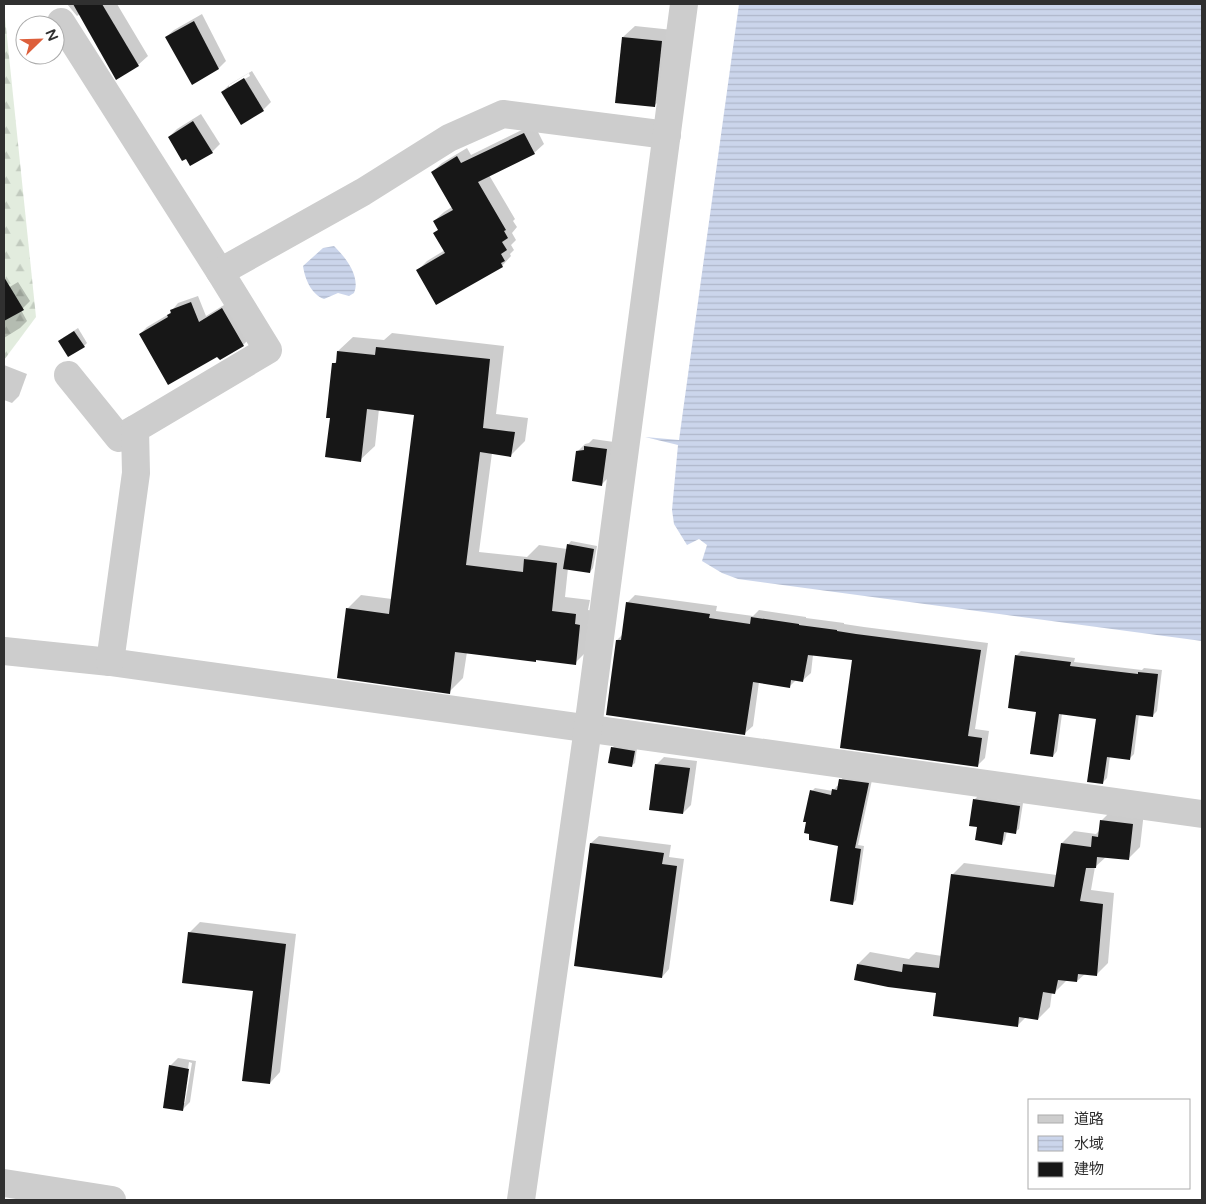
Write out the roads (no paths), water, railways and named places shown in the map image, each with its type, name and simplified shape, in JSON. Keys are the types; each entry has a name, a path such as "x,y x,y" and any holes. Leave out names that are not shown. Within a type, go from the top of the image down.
{"street":[{"path":"521,1200 588,728 684,4"},
{"path":"65,28 268,350 120,438 68,375"},
{"path":"220,272 363,192 450,138 503,114 667,135"},
{"path":"110,662 136,474 135,429"},
{"path":"4,651 110,662 1202,814"},
{"path":"4,1183 112,1200"}],"water":[{"path":"739,4 1202,4 1202,641 738,579 722,573 702,561 707,545 699,539 687,545 674,524 672,510 678,445 645,437 679,440"},
{"path":"334,246 351,267 356,287 354,293 349,296 338,293 324,299 319,297 309,286 303,266 323,248"}]}
